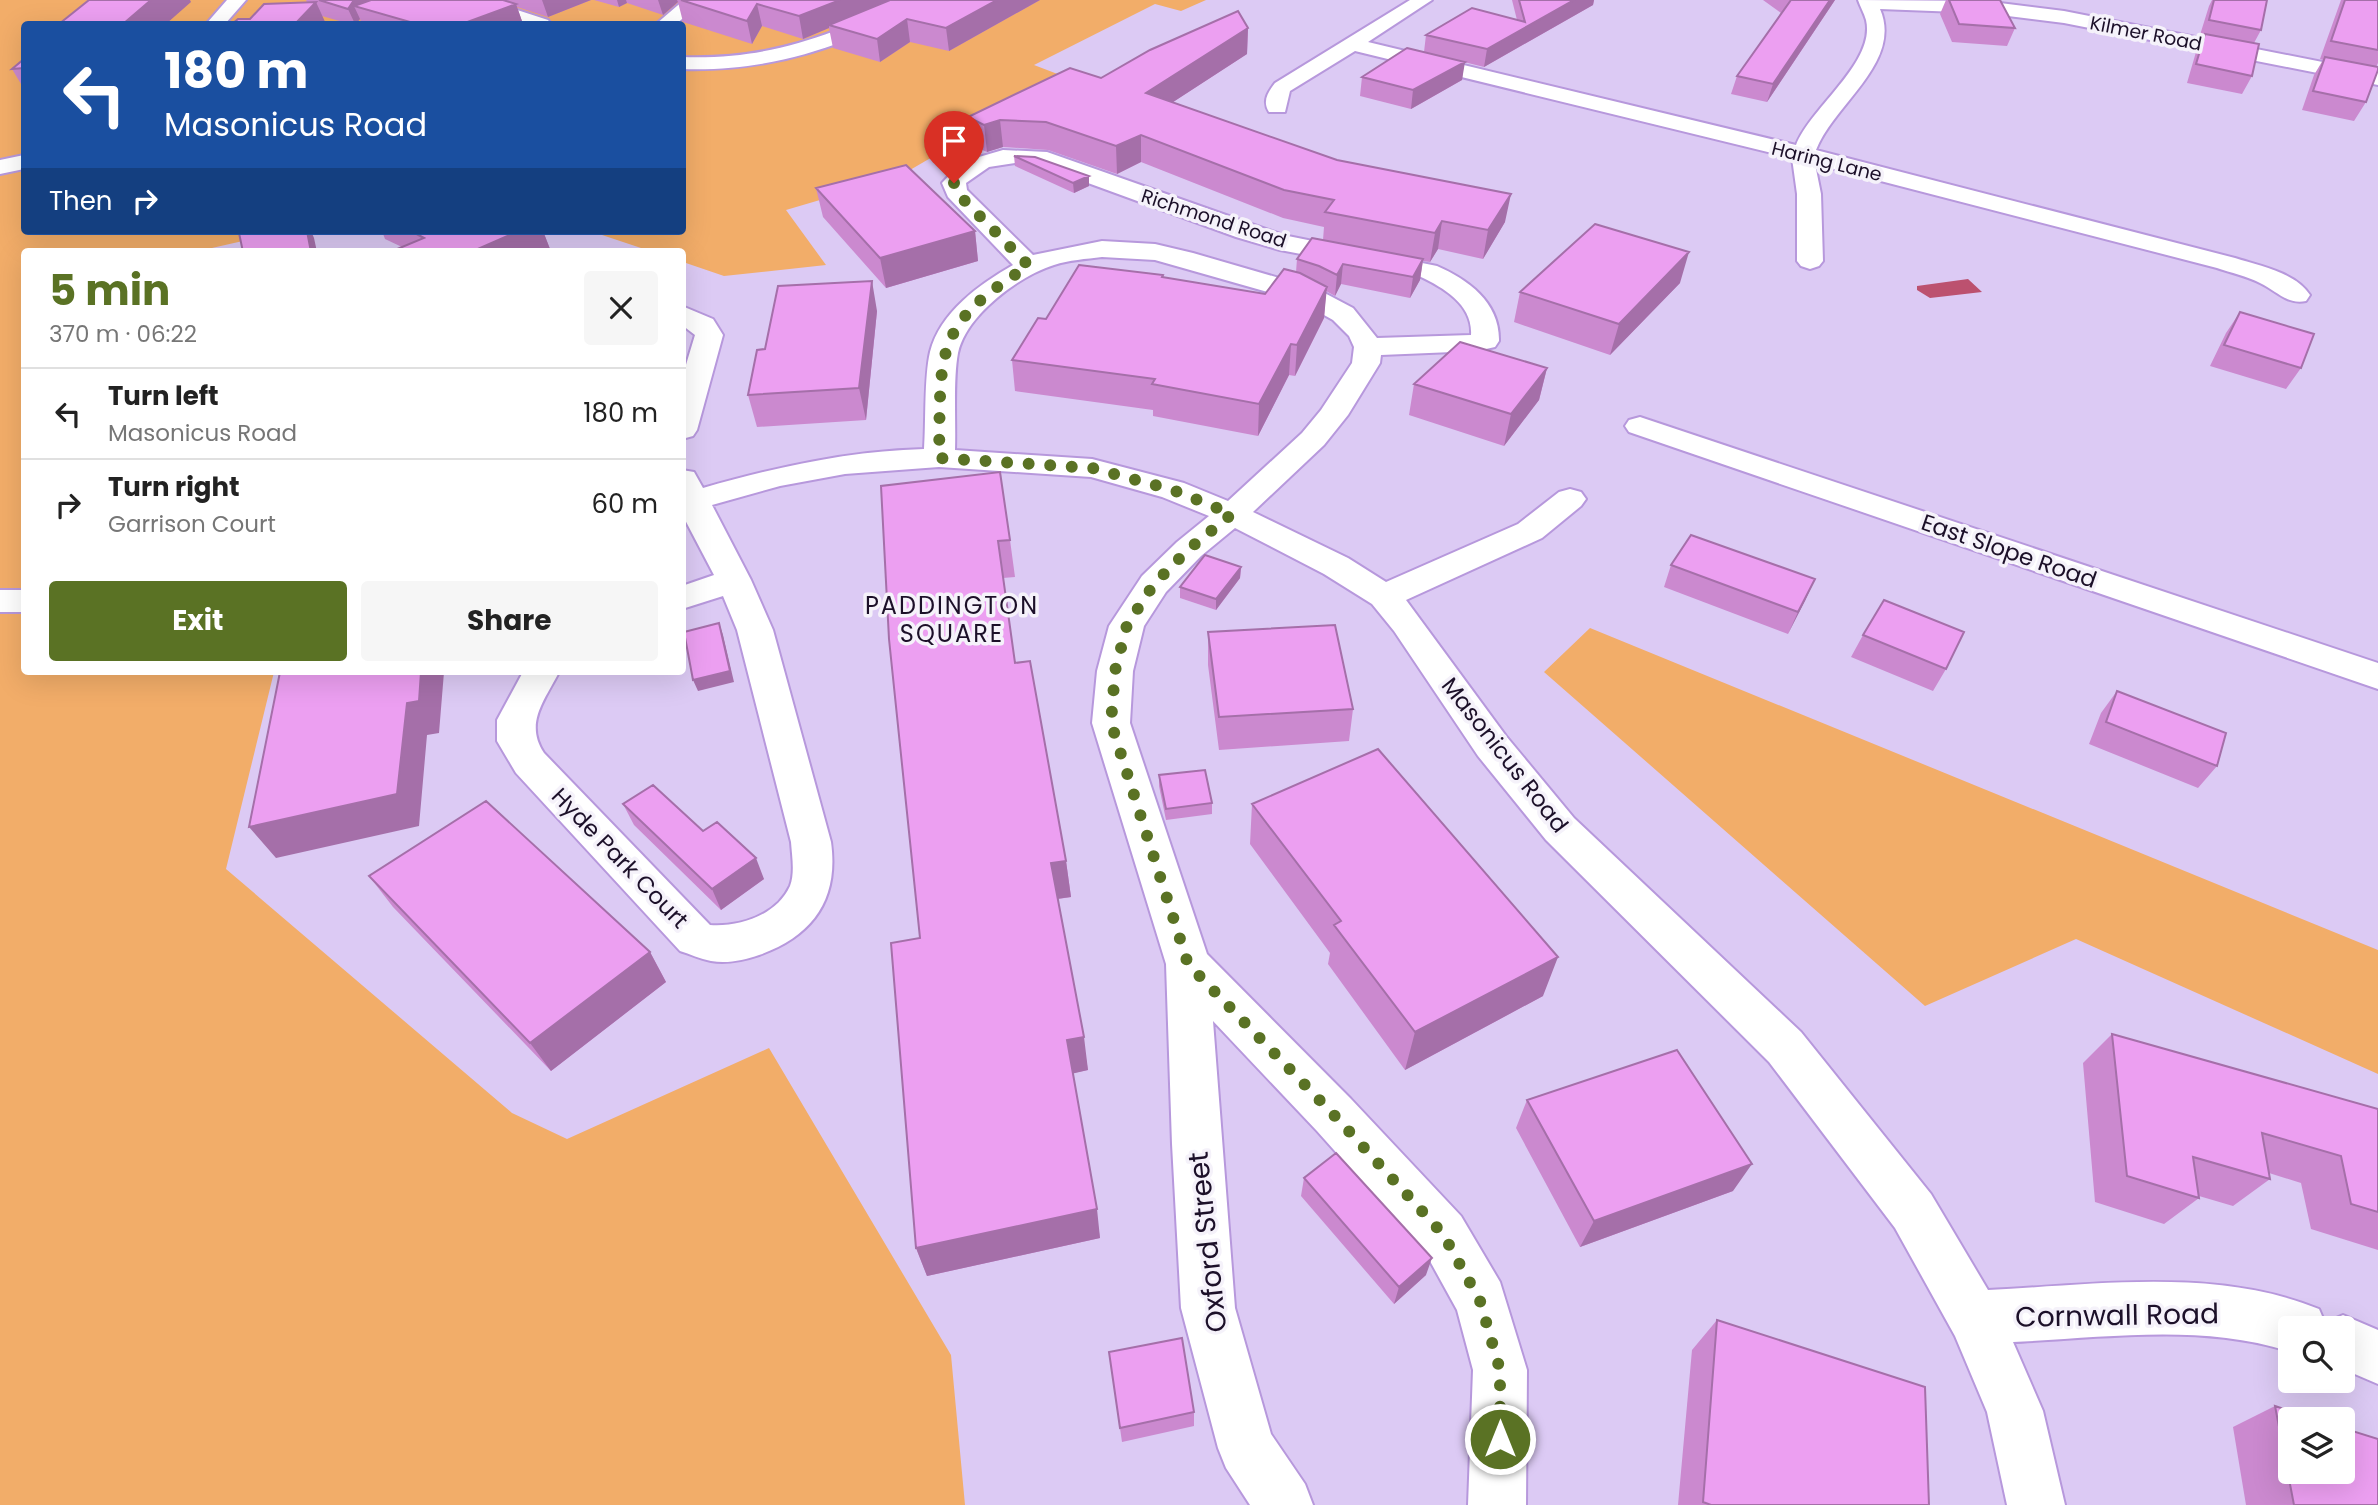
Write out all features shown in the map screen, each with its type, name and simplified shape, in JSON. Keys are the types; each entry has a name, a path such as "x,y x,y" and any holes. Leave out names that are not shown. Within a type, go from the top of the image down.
{"street":[{"path":"218,21 237,0"},
{"path":"468,0 532,21"},
{"path":"669,21 696,0"},
{"path":"686,63 740,63 795,54 925,0"},
{"path":"1277,107 1282,87 1423,0"},
{"path":"1810,261 1808,186 1804,155 1813,134 1835,100 1875,49 1879,35 1877,20 1869,2"},
{"name":"Kilmer Road","path":"1869,2 1984,7 2064,17 2378,79"},
{"name":"Haring Lane","path":"1351,44 1804,155 2227,263 2269,277 2297,295"},
{"name":"Richmond Road","path":"1029,266 956,192 954,183 960,173 970,166 1003,156 1039,157 1231,228 1280,242 1428,271 1448,279 1474,303 1484,325 1486,337 1485,341 1477,343 1368,347"},
{"path":"0,167 21,163"},
{"path":"1193,261 1231,228"},
{"path":"939,458 944,352 955,328 972,306 1029,266 1075,252 1102,249 1155,252 1193,261 1308,295 1343,314 1361,333 1368,347 1366,363 1333,415 1313,439 1232,514 1189,549 1154,584 1127,625 1115,671 1111,723 1188,964 1334,1115 1443,1234 1480,1301 1500,1370 1497,1505"},
{"path":"686,316 703,325 709,335 686,416"},
{"name":"East Slope Road","path":"1640,426 2378,676"},
{"name":"Masonicus Road","path":"686,494 845,464 939,458 1092,468 1173,490 1232,514 1336,566 1384,596 1492,746 1560,829 1785,1047 1913,1211 1974,1317 2015,1411 2036,1505"},
{"name":"Hyde Park Court","path":"539,675 516,720 516,741 530,763 695,938 707,943 739,942 770,932 794,914 808,894 814,870 811,842 755,630 734,580 686,494"},
{"path":"1384,596 1530,531 1570,499"},
{"path":"686,597 734,580"},
{"path":"0,600 21,601"},
{"name":"Oxford Street","path":"1188,964 1196,1144 1208,1308 1246,1448 1284,1505"},
{"name":"Cornwall Road","path":"1974,1317 2199,1308 2278,1321"},
{"path":"2355,1347 2378,1357"}],"shaded area":[{"path":"0,0 1206,0 1181,11 1155,4 1034,65 1068,78 898,177 786,210 826,265 724,276 686,263 686,248 641,248 602,235 686,235 686,21 21,21 21,235 269,235 212,248 21,248 21,675 273,675 226,869 512,1113 567,1139 769,1048 951,1355 965,1505 0,1505"},
{"path":"1968,279 1982,292 1930,298 1917,290 1917,286"},
{"path":"1590,628 2378,950 2378,1074 2076,939 1925,1006 1544,672"}],"building":[{"path":"89,0 151,0 126,21 63,21"},
{"path":"319,0 354,0 348,9"},
{"path":"371,0 503,0 516,4 470,21 406,21 354,6"},
{"path":"681,0 840,0 799,16 757,4 747,21"},
{"path":"890,0 997,0 946,28 907,19 877,39 829,25"},
{"path":"1519,0 1574,0 1487,49 1426,35 1472,8 1525,22"},
{"path":"1791,0 1830,0 1773,84 1737,76"},
{"path":"1949,0 2000,0 2015,28 1959,24"},
{"path":"2214,0 2267,0 2261,30 2209,20"},
{"path":"2345,0 2378,0 2378,50 2331,41"},
{"path":"316,2 298,21 236,21 250,19 264,4"},
{"path":"1238,11 1248,28 1146,93 1337,160 1511,194 1488,230 1442,221 1435,233 1325,212 1334,200 1284,190 1141,135 1116,146 1046,122 1000,120 984,125 968,117 1070,68 1101,78 1150,50"},
{"path":"2205,34 2259,44 2252,76 2196,64"},
{"path":"1407,48 1465,62 1413,90 1362,77"},
{"path":"2325,57 2378,67 2366,102 2313,91"},
{"path":"1014,156 1035,157 1089,176 1073,183"},
{"path":"906,165 975,231 880,258 816,188"},
{"path":"1595,224 1689,252 1619,324 1520,292"},
{"path":"239,235 308,235 310,248 242,248"},
{"path":"418,235 510,235 480,248 400,248 424,238"},
{"path":"1312,238 1423,259 1413,277 1343,264 1337,275 1297,259"},
{"path":"1079,265 1163,275 1162,277 1265,294 1284,269 1300,273 1327,287 1297,345 1291,344 1259,404 1152,384 1155,379 1012,360 1038,318 1046,319"},
{"path":"872,281 859,388 748,395 757,350 765,349 778,286"},
{"path":"2240,312 2314,334 2301,368 2224,345"},
{"path":"1460,342 1547,368 1511,414 1414,384"},
{"path":"1000,472 1010,540 998,541 1015,663 1030,661 1066,861 1051,863 1084,1037 1067,1040 1097,1209 916,1248 891,943 920,938 889,639 881,486"},
{"path":"1691,535 1815,579 1798,612 1671,565"},
{"path":"1205,555 1241,567 1216,599 1180,587"},
{"path":"1884,600 1964,632 1946,669 1863,635"},
{"path":"719,623 730,671 693,680 686,631"},
{"path":"1335,625 1353,709 1219,717 1208,632"},
{"path":"279,675 421,675 419,701 407,703 397,794 249,827"},
{"path":"2117,691 2226,733 2217,766 2106,722"},
{"path":"1378,749 1558,957 1415,1032 1334,925 1341,921 1252,804"},
{"path":"1205,770 1212,803 1166,809 1159,775"},
{"path":"653,785 703,831 717,822 756,858 712,889 623,804"},
{"path":"486,801 650,952 530,1043 369,876"},
{"path":"2112,1034 2378,1109 2378,1212 2351,1204 2341,1156 2262,1133 2270,1179 2193,1157 2199,1198 2127,1176"},
{"path":"1677,1050 1752,1164 1594,1221 1527,1100"},
{"path":"1336,1153 1432,1258 1399,1287 1304,1178"},
{"path":"1717,1320 1925,1387 1929,1505 1711,1505 1703,1502"},
{"path":"1182,1338 1194,1412 1120,1428 1109,1352"},
{"path":"2355,1432 2378,1439 2378,1505 2294,1505 2290,1484 2355,1484"}],"district":[{"name":"PADDINGTON SQUARE","path":"952,620"}],"route":[{"path":"954,183 956,192 1029,266 996,286 972,306 955,328 944,352 940,378 939,458 1092,468 1173,490 1232,514 1189,549 1154,584 1127,625 1115,671 1111,723 1188,964 1334,1115 1394,1184 1443,1234 1480,1301 1500,1370 1500,1439"}]}
